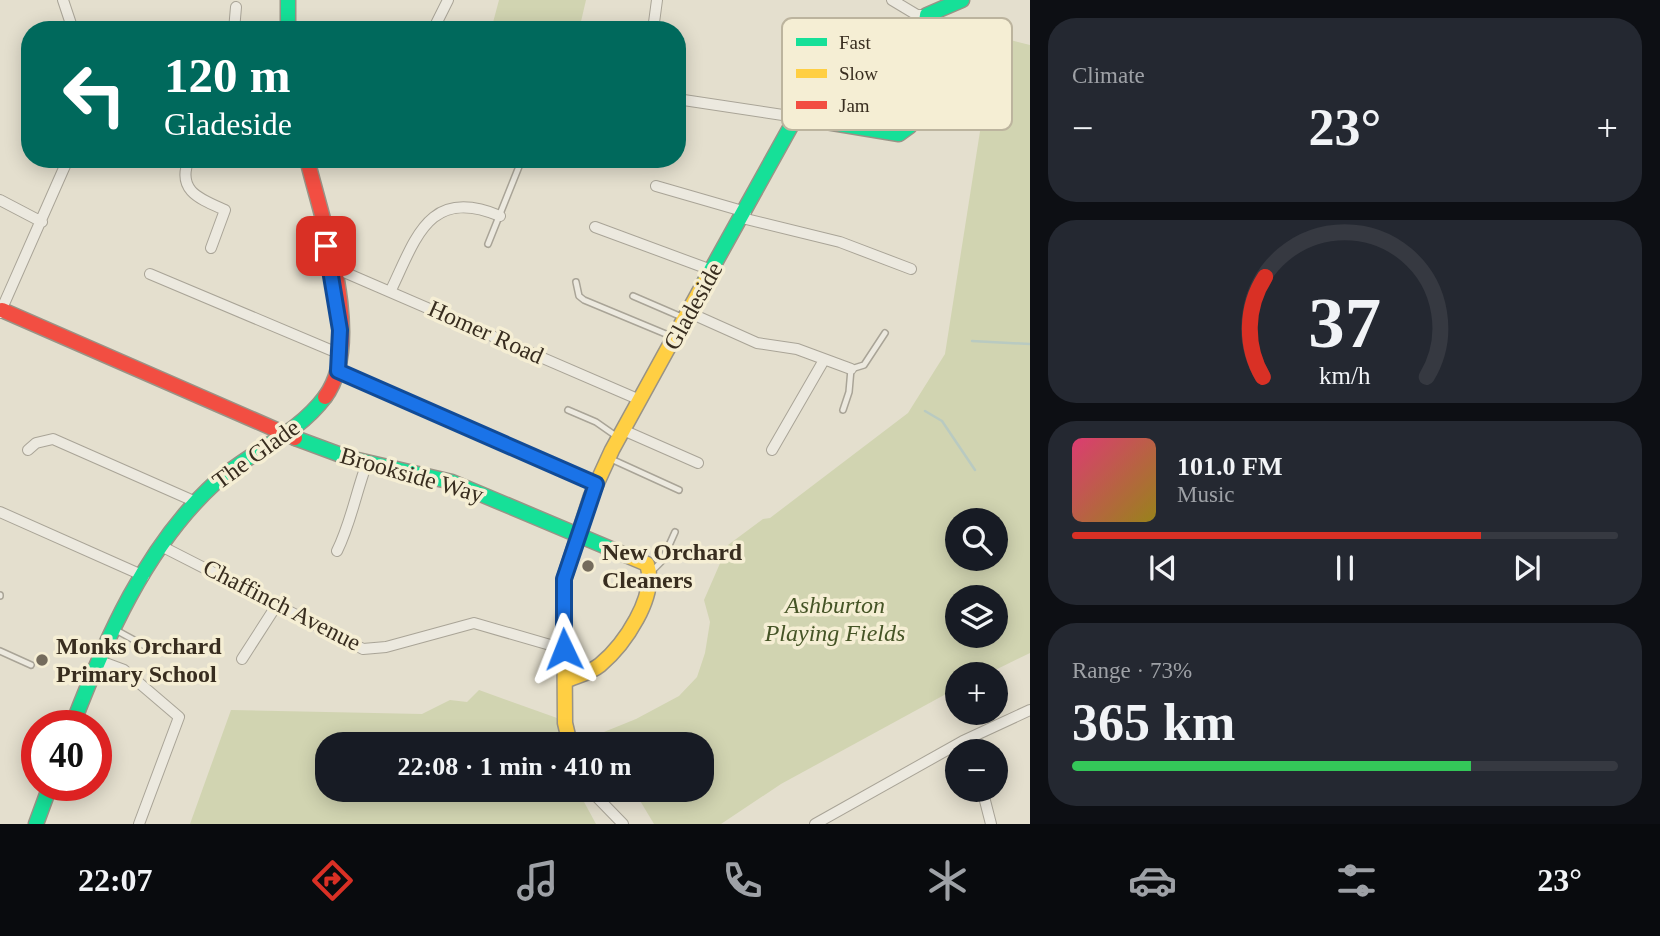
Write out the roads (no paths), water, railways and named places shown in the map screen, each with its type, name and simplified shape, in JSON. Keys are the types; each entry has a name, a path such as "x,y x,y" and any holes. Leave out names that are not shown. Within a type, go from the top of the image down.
{"street":[{"path":"63,0 70,21"},
{"path":"288,0 288,21"},
{"path":"438,21 448,0"},
{"path":"654,21 657,0"},
{"path":"892,0 917,15 927,15 962,0"},
{"path":"235,21 236,6"},
{"path":"686,100 782,115"},
{"name":"Gladeside","path":"567,732 563,587 577,534 608,458 714,271 789,130"},
{"path":"875,130 899,134 904,130"},
{"path":"1,312 64,168"},
{"path":"186,168 184,174 188,190 199,199 225,210 211,248"},
{"name":"The Glade","path":"78,710 112,629 163,547 196,502 223,476 316,408 338,371 339,320 309,168"},
{"path":"656,186 744,215 841,242 911,269"},
{"path":"0,200 42,222"},
{"path":"391,290 419,233 432,216 466,205 500,216"},
{"path":"595,227 714,271"},
{"name":"Homer Road","path":"330,266 391,290 640,400"},
{"path":"150,274 340,354"},
{"name":"Brookside Way","path":"1,312 266,427 367,463 452,482 647,564 651,572"},
{"path":"688,316 757,343 797,349 851,369"},
{"path":"772,450 824,359"},
{"path":"338,371 596,484"},
{"path":"621,434 698,463"},
{"path":"28,450 36,443 53,439 196,502"},
{"path":"337,551 349,524 349,512 367,463"},
{"path":"0,512 144,576"},
{"name":"Chaffinch Avenue","path":"163,547 278,603 363,649 386,647 453,626 474,623 564,649"},
{"path":"565,681 598,666 628,634 647,594 651,572"},
{"path":"242,659 278,603"},
{"path":"97,660 117,667 179,717 139,824"},
{"path":"967,739 1030,710"},
{"path":"815,824 945,751"},
{"path":"36,824 44,801"},
{"path":"602,802 623,824"},
{"path":"985,802 991,824"}],"lane":[{"path":"488,244 519,168"},
{"path":"576,282 579,296 584,300 676,339"},
{"path":"634,296 688,316"},
{"path":"843,410 849,392 851,369 864,365 885,334"},
{"path":"568,410 621,434"},
{"path":"608,458 679,490"},
{"path":"651,572 662,561 675,532"},
{"path":"112,629 145,646"},
{"path":"0,651 31,665"}],"waterway":[{"path":"972,341 1030,344"},
{"path":"925,411 942,421 975,470"}],"place":[{"name":"New Orchard Cleaners","path":"588,566"},
{"name":"Monks Orchard Primary School","path":"42,660"}],"park label":[{"name":"Ashburton Playing Fields","path":"835,619"}]}
